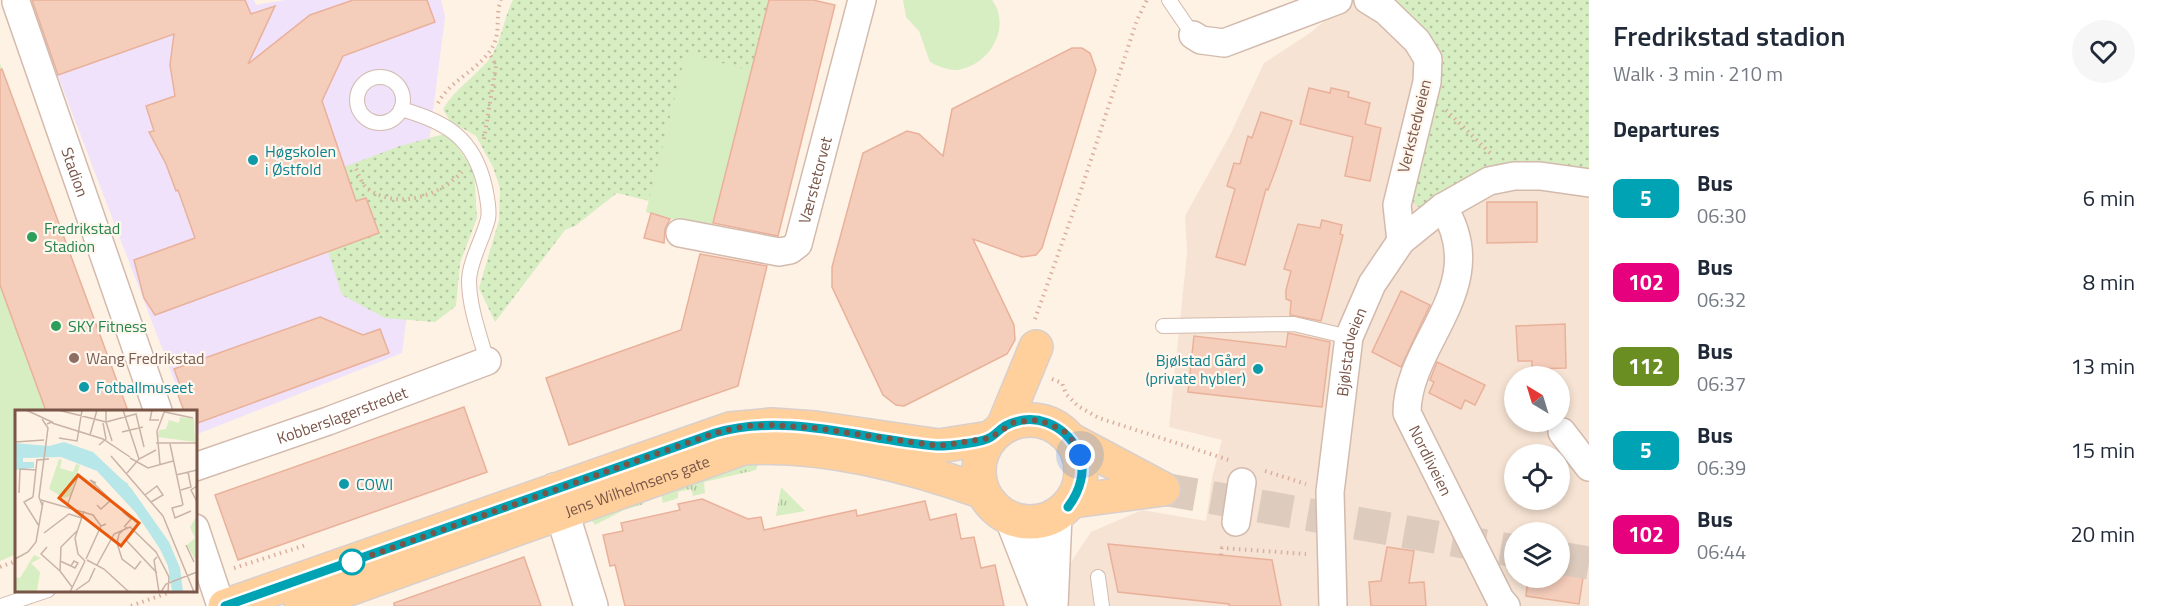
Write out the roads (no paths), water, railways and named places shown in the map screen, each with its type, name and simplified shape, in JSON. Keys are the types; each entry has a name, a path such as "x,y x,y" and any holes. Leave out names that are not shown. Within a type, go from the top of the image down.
{"main road":[{"path":"983,492 979,470 984,448 997,432 1036,347 1062,432 1080,455 1082,471 1080,486 1064,508"},
{"name":"Jens Wilhelmsens gate","path":"223,606 558,502 743,448 773,446 837,455 930,473 983,492 990,504 1012,519 1041,522 1064,508 1163,489 1062,432 1026,419 997,432 939,446 815,428 746,426 715,433 558,502 301,606"}],"street":[{"name":"Værstetorvet","path":"680,233 779,252 790,250 798,244 862,0"},
{"path":"1194,34 1201,40 1224,43 1338,0"},
{"name":"Verkstedveien","path":"1368,0 1386,11 1417,41 1428,59 1427,82 1397,205 1401,241"},
{"name":"Stadion","path":"16,1 158,410"},
{"name":"Bjølstadveien","path":"1333,606 1330,492 1349,337 1372,284 1401,241 1443,207 1489,181 1514,176 1540,176 1589,183"},
{"name":"Nordliveien","path":"1443,207 1454,223 1459,245 1456,282 1443,318 1407,393 1407,413 1500,599 1506,606"},
{"name":"Kobberslagerstredet","path":"196,467 328,421 488,361"},
{"path":"1562,432 1589,467"},
{"path":"1236,522 1243,470"},
{"path":"558,502 591,606"},
{"path":"1052,606 1064,508"},
{"path":"1012,519 1046,606"},
{"path":"196,534 223,606"}],"lane":[{"path":"1169,0 1194,34"},
{"path":"401,109 430,117 453,131 470,146 480,164 489,216 469,279 474,314 488,361"},
{"path":"1163,326 1294,324 1349,337"},
{"path":"1098,577 1102,606"},
{"path":"2,606 45,591"}],"tunnel":[{"path":"1163,489 1504,549"},
{"path":"1570,560 1589,563"}],"place":[{"name":"Høgskolen i Østfold","path":"253,160"},
{"name":"Fredrikstad Stadion","path":"32,237"},
{"name":"SKY Fitness","path":"56,326"},
{"name":"Wang Fredrikstad","path":"74,358"},
{"name":"Bjølstad Gård (private hybler)","path":"1258,369"},
{"name":"Fotballmuseet","path":"84,387"},
{"name":"COWI","path":"344,484"}]}
